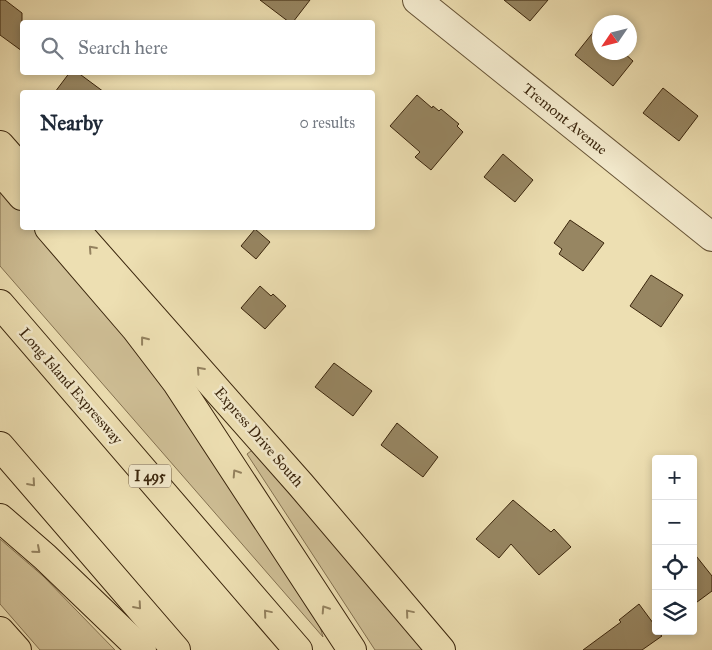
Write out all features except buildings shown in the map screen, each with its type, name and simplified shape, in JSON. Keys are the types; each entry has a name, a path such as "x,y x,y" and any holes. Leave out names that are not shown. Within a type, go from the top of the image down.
{"main road":[{"path":"0,145 20,168"},
{"path":"0,170 20,194"},
{"path":"51,230 135,328 177,383 352,650"},
{"name":"Express Drive South","path":"76,230 288,470 441,650"},
{"name":"Long Island Expressway","path":"0,304 298,650"},
{"path":"0,446 176,650"},
{"path":"0,518 45,557 142,650"},
{"path":"0,631 17,650"}],"street":[{"name":"Tremont Avenue","path":"417,0 712,238"}],"shaded area":[{"path":"0,182 20,206 20,230 41,230 131,335 316,612 323,637 0,266"},
{"path":"255,448 429,650 375,650 247,454"},
{"path":"0,539 43,576 115,650 40,650 0,604"}]}
